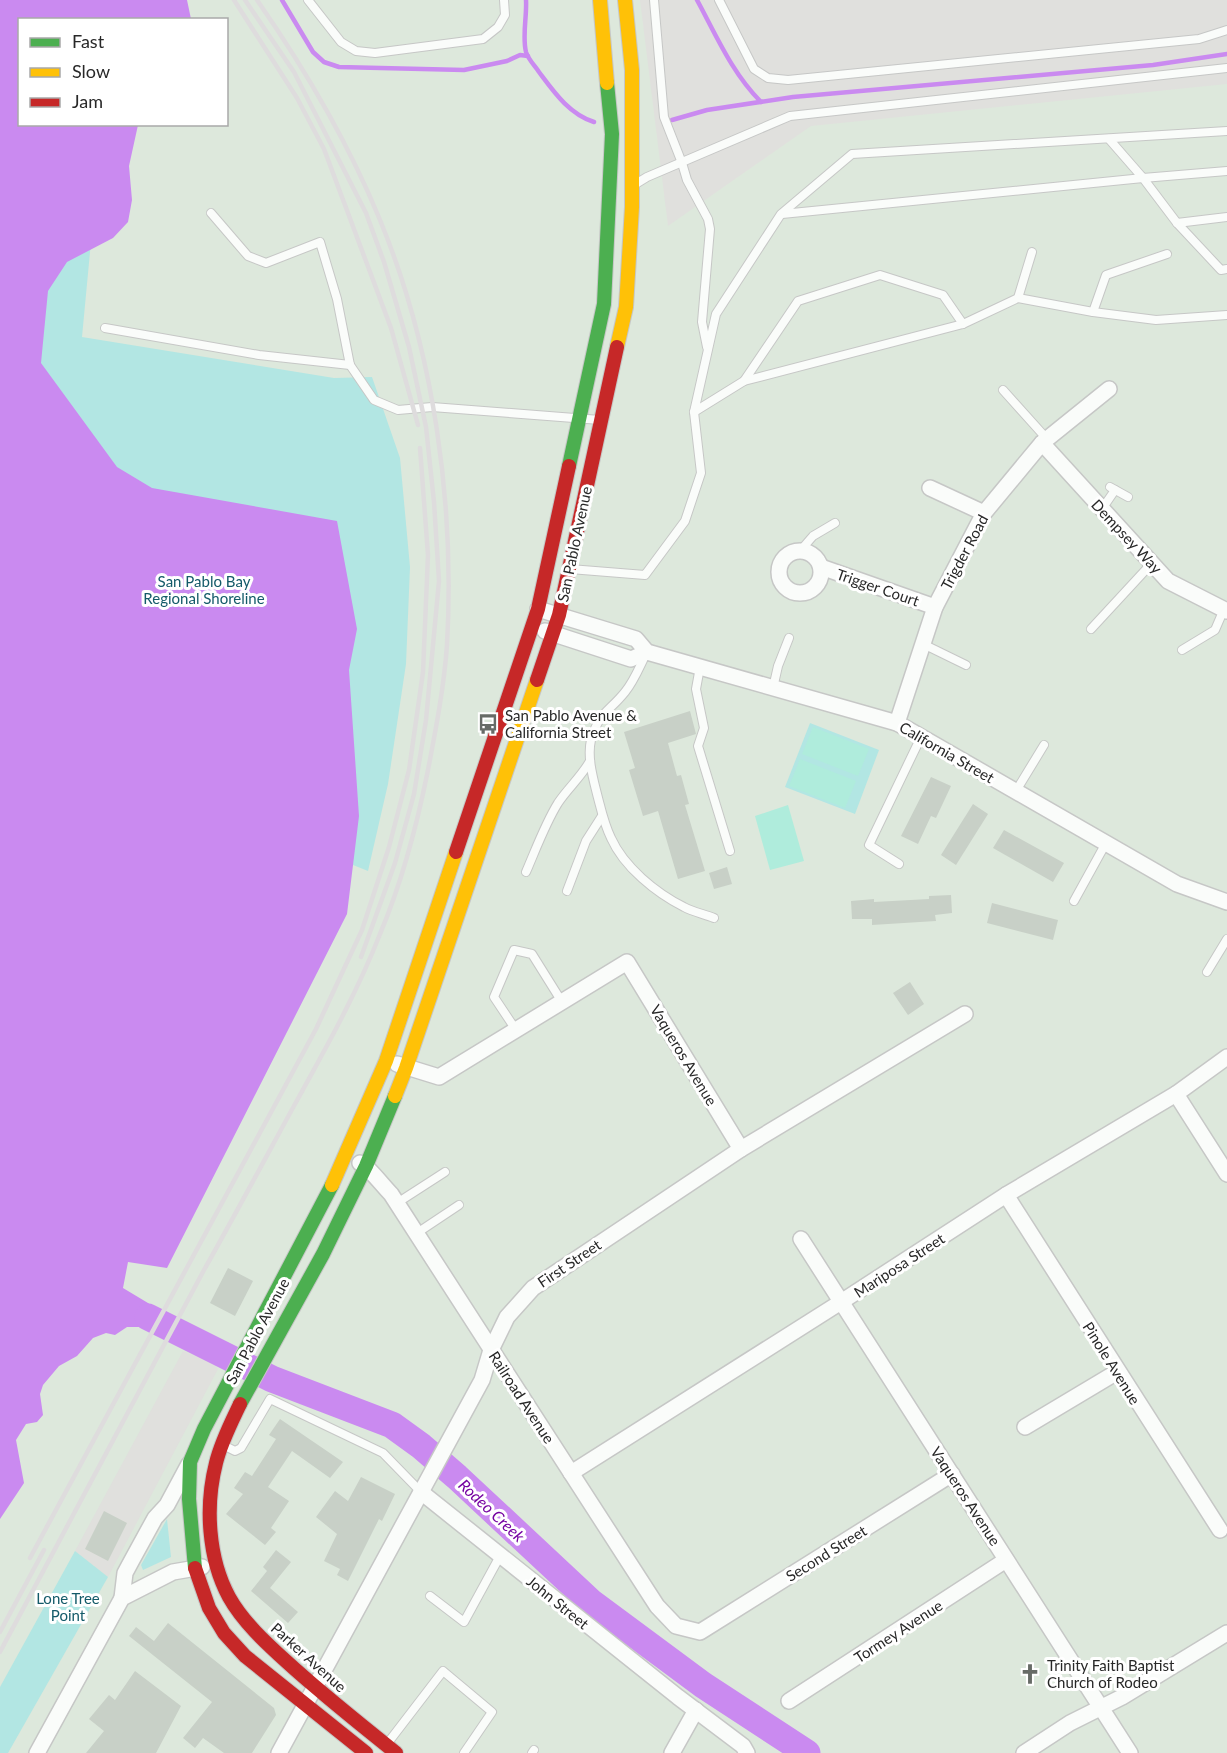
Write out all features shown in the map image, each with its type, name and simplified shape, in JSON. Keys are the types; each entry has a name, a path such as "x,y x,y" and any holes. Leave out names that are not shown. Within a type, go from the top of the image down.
{"main road":[{"name":"San Pablo Avenue","path":"190,1462 204,1429 309,1233 346,1157 386,1060 538,609 604,304 612,134 600,0"},
{"name":"San Pablo Avenue","path":"216,1463 245,1393 323,1254 366,1166 406,1068 559,615 626,307 632,207 632,70 625,0"},
{"path":"190,1462 189,1499 195,1569 209,1608 225,1633 245,1656 366,1753"},
{"name":"Parker Avenue","path":"216,1463 211,1491 211,1524 215,1563 229,1597 262,1639 315,1687 391,1749"}],"street":[{"name":"Trigder Road","path":"897,723 935,607 984,513 1044,441 1108,389"},
{"name":"Dempsey Way","path":"1044,441 1102,509 1168,580 1225,610"},
{"path":"930,488 984,513"},
{"name":"Trigger Court","path":"821,567 819,581 810,591 797,593 785,587 779,575 781,562 786,556 800,551 813,555 821,567 935,607"},
{"name":"California Street","path":"538,609 636,639 647,652 897,723 1176,884 1227,902"},
{"name":"California Street","path":"532,628 631,658 647,652"},
{"name":"Vaqueros Avenue","path":"562,1002 627,962 741,1149"},
{"path":"386,1060 439,1077 562,1002"},
{"name":"First Street","path":"279,1753 482,1380 491,1350 507,1317 533,1288 741,1149 965,1014"},
{"name":"Mariposa Street","path":"571,1473 1006,1195 1176,1094 1227,1057"},
{"path":"1176,1094 1227,1174"},
{"name":"Railroad Avenue","path":"346,1157 366,1166 397,1203 657,1606 676,1626 700,1632"},
{"name":"Pinole Avenue","path":"1006,1195 1220,1530"},
{"name":"Vaqueros Avenue","path":"801,1239 1130,1753"},
{"path":"1025,1427 1118,1372"},
{"name":"San Pablo Avenue","path":"37,1753 122,1598 125,1573 155,1518 167,1505 190,1462"},
{"name":"Second Street","path":"700,1632 952,1474"},
{"name":"John Street","path":"421,1492 696,1710"},
{"name":"Tormey Avenue","path":"789,1701 1006,1560"},
{"path":"122,1598 173,1572 215,1563"},
{"path":"1024,1753 1070,1724 1122,1698 1227,1633"},
{"path":"672,1753 696,1710 743,1746 747,1753"}],"lane":[{"path":"309,0 341,42 356,51 375,53 483,39 498,27 505,15 504,0"},
{"path":"654,0 664,117 687,180 708,219 710,229 702,322 707,352"},
{"path":"720,0 754,69 768,78 789,80 1199,39 1227,30"},
{"path":"631,187 647,177 790,116 1227,68"},
{"path":"568,569 645,575 685,521 701,472 694,412 716,314 781,214 852,154 1227,131"},
{"path":"1109,139 1143,177 1177,223 1221,270 1227,269"},
{"path":"781,214 1143,177 1227,171"},
{"path":"211,213 248,256 266,263 320,242 337,299 350,365 374,400 398,410 432,407 602,420"},
{"path":"1177,223 1227,218"},
{"path":"1018,298 1032,252"},
{"path":"1093,312 1106,275 1167,254"},
{"path":"744,381 798,302 880,275 943,295 963,324"},
{"path":"694,412 744,381 963,324 1018,298 1093,312 1156,320 1227,315"},
{"path":"105,328 259,356 350,365"},
{"path":"1003,390 1044,441"},
{"path":"1102,509 1113,488 1128,497"},
{"path":"800,551 813,536 835,523"},
{"path":"1091,630 1152,563"},
{"path":"1182,650 1215,630 1225,610"},
{"path":"773,688 778,666 789,638"},
{"path":"923,644 966,665"},
{"path":"647,652 624,693 598,721 591,742 590,759 602,816 611,840 636,872 669,899 714,918"},
{"path":"700,667 696,688 705,728 698,746 730,851"},
{"path":"899,864 869,845 921,736"},
{"path":"1016,791 1044,745"},
{"path":"526,872 550,815 585,770 590,759"},
{"path":"567,891 586,841 602,816"},
{"path":"1074,901 1106,843"},
{"path":"1207,972 1227,939"},
{"path":"516,1030 494,997 514,950 532,954 562,1002"},
{"path":"397,1203 445,1172"},
{"path":"417,1233 459,1205"},
{"path":"222,1445 235,1451 241,1448 270,1399 383,1453 421,1492"},
{"path":"430,1596 464,1622 500,1556"},
{"path":"391,1749 443,1671 492,1712 464,1753"}],"shaded area":[{"path":"0,0 187,0 191,18 18,18 18,126 138,126 129,166 132,200 128,222 113,238 67,262 48,291 41,363 117,467 152,488 337,521 357,629 349,670 359,816 347,914 167,1268 128,1262 123,1288 153,1306 143,1327 127,1327 115,1335 106,1333 93,1338 77,1356 59,1366 43,1385 40,1394 43,1415 37,1422 26,1424 16,1440 24,1483 0,1519"},
{"path":"640,0 1227,0 1227,84 811,126 668,226"},
{"path":"813,727 869,749 858,776 802,754"},
{"path":"800,759 856,781 845,808 789,786"},
{"path":"788,805 804,861 770,870 755,816"},
{"path":"183,1351 212,1362 218,1369 108,1577 75,1551"}],"green space":[{"name":"San Pablo Bay Regional Shoreline","path":"20,126 102,126 82,337 334,378 372,377 400,458 410,567 406,664 388,784 368,871 353,865 0,794"},
{"path":"810,723 879,750 855,814 785,787"},
{"path":"167,1519 171,1557 143,1570 141,1565"},
{"name":"Lone Tree Point","path":"75,1551 108,1577 8,1753 0,1753 0,1687"}],"building":[{"path":"690,711 696,734 668,743 677,776 681,775 689,804 685,805 705,871 678,879 658,811 643,816 629,770 635,768 624,732"},
{"path":"931,777 951,786 936,818 931,816 918,844 901,836"},
{"path":"973,804 988,814 956,865 941,855"},
{"path":"1004,830 1064,863 1053,882 993,848"},
{"path":"727,867 732,884 714,889 709,873"},
{"path":"951,895 952,913 935,915 936,921 872,925 872,919 852,919 851,901 929,899 929,896"},
{"path":"992,903 1058,920 1053,940 987,923"},
{"path":"910,982 924,1004 908,1015 893,993"},
{"path":"228,1268 253,1281 235,1316 210,1303"},
{"path":"280,1419 343,1462 330,1478 292,1451 268,1487 289,1501 271,1528 276,1532 265,1545 226,1514 243,1494 234,1488 245,1472 252,1476 276,1439 269,1435"},
{"path":"361,1477 395,1494 382,1521 379,1519 348,1581 337,1575 340,1569 324,1561 337,1534 316,1517 335,1491 348,1501"},
{"path":"104,1511 127,1523 108,1561 85,1549"},
{"path":"276,1550 291,1562 270,1588 298,1612 288,1623 251,1591 267,1571 263,1567"},
{"path":"168,1623 274,1708 276,1715 252,1753 224,1753 203,1738 195,1748 183,1738 212,1702 129,1636 136,1627 154,1641"},
{"path":"135,1671 181,1706 156,1753 86,1753 104,1731 89,1719 109,1695 115,1700"}],"waterway":[{"path":"282,0 313,52 324,62 339,67 464,70 507,61 520,55 528,56"},
{"path":"526,0 524,40 528,57 563,102 577,114 594,122"},
{"path":"697,0 741,79 761,102"},
{"path":"672,120 707,110 793,97 1153,65 1227,54"},
{"name":"Rodeo Creek","path":"148,1317 272,1379 392,1425 457,1477 591,1602 703,1685 807,1753"}],"railway":[{"path":"234,0 297,98 324,149 391,328 418,425"},
{"path":"245,0 294,72 366,213 384,262 409,347 426,427 439,581 426,720 414,794 395,863 361,957"},
{"path":"0,1652 361,978 388,914 414,832 424,791 444,676 449,592 444,483 427,375 414,322 399,270 354,162 309,79 257,0"},
{"path":"30,1558 316,1029 362,930 389,847 409,770 423,672 428,555 420,448"},
{"path":"0,1632 44,1550"}],"traffic: fast":[{"path":"569,466 604,304 612,134 607,83"},
{"path":"240,1404 323,1254 366,1166 395,1096"},
{"path":"195,1568 189,1499 190,1462 204,1429 332,1185"}],"traffic: slow":[{"path":"600,0 607,83"},
{"path":"617,347 626,307 632,207 632,70 625,0"},
{"path":"395,1096 537,680"},
{"path":"332,1185 386,1061 456,852"}],"traffic: jam":[{"path":"537,680 559,615 617,347"},
{"path":"456,852 538,609 569,466"},
{"path":"240,1404 218,1455 210,1497 210,1532 222,1582 235,1606 263,1640 314,1686 396,1753"},
{"path":"195,1568 209,1608 224,1633 245,1656 366,1753"}],"place":[{"name":"San Pablo Avenue & California Street","path":"488,724"},
{"name":"Trinity Faith Baptist Church of Rodeo","path":"1030,1674"}]}
